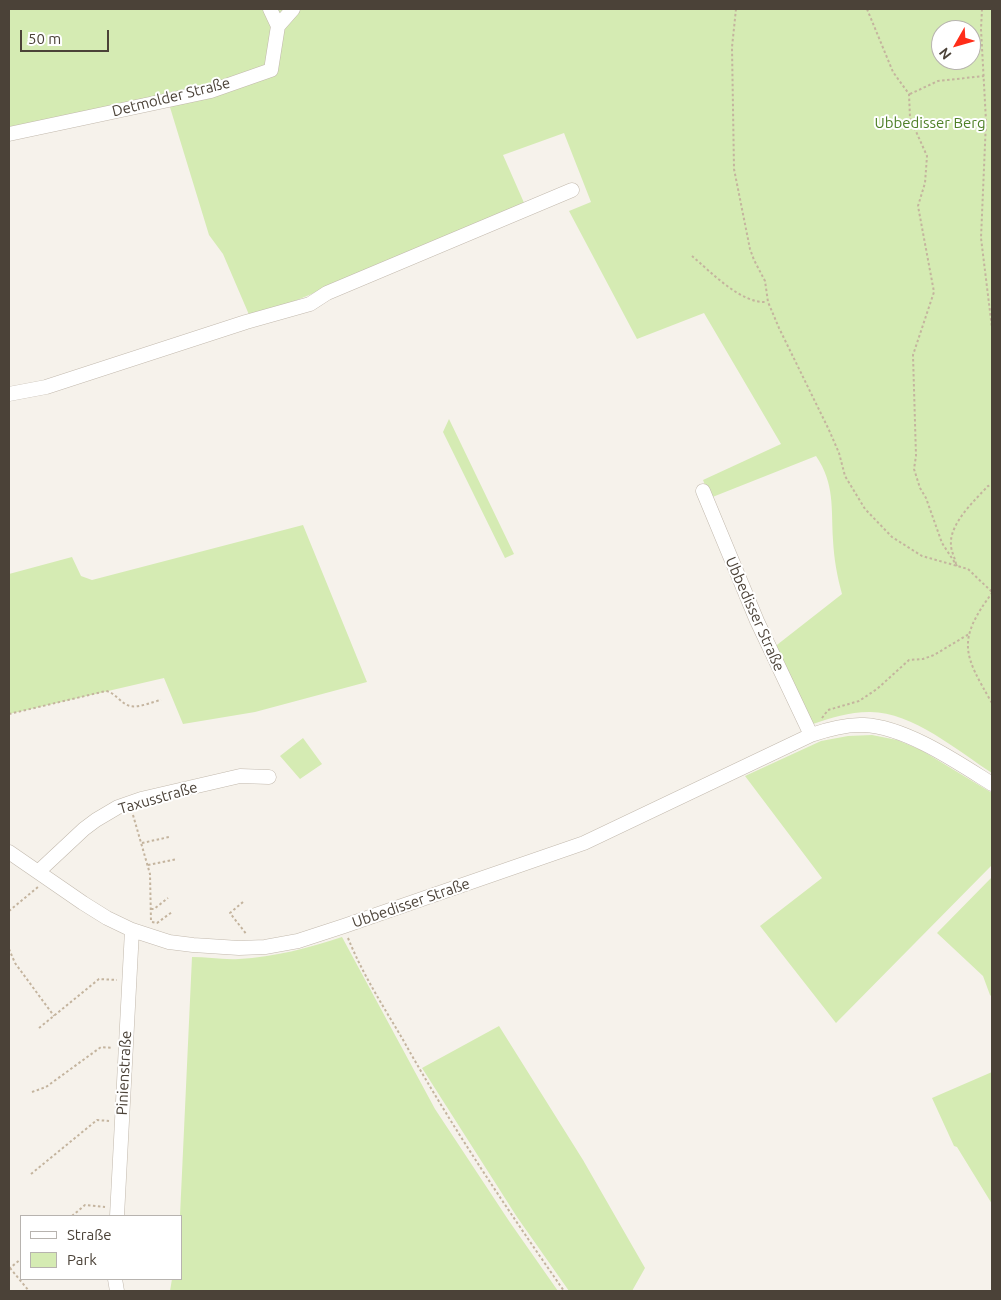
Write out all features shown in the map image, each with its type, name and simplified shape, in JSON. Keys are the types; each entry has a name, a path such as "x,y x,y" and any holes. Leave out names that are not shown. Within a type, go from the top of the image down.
{"street":[{"path":"270,9 278,26 293,9"},
{"name":"Detmolder Straße","path":"9,134 211,91 271,70 278,26"},
{"path":"9,394 46,387 246,322 310,304 327,293 572,190"},
{"name":"Ubbedisser Straße","path":"703,491 756,621 811,735"},
{"name":"Ubbedisser Straße","path":"9,852 108,918 132,930 169,942 217,948 254,948 281,944 344,926 584,843 811,735 846,725 874,726 897,732 919,742 992,784"},
{"name":"Taxusstraße","path":"43,875 96,820 111,811 130,803 240,776 269,777"},
{"name":"Pinienstraße","path":"117,1212 132,930"}],"path":[{"path":"736,9 732,47 734,169 750,249 765,281 768,302 829,430 839,453 845,476 865,510 892,537 922,556 968,570 992,593 978,612 969,634 968,651 975,674 992,703"},
{"path":"867,9 893,72 909,94 910,118 927,156 925,183 918,206 934,292 913,355 916,456 914,469 942,543 957,566"},
{"path":"982,9 982,65 986,121 981,238 992,328"},
{"path":"909,94 938,81 984,76"},
{"path":"692,256 729,288 759,302 768,302"},
{"path":"957,566 951,544 953,533 967,508 988,486 992,485"},
{"path":"828,710 859,701 877,689 909,660 923,659 934,655 969,634"},
{"path":"9,714 106,691 112,692 128,706 137,706 161,700"},
{"path":"130,803 150,874 151,922 157,923 172,912"},
{"path":"142,843 169,837"},
{"path":"148,865 177,859"},
{"path":"9,911 43,875"},
{"path":"151,909 154,909 168,898"},
{"path":"243,902 230,913 252,941 254,948"},
{"path":"344,926 351,946 372,986 439,1103 512,1216 564,1291"},
{"path":"9,949 15,963 54,1016"},
{"path":"39,1028 99,979 129,980"},
{"path":"32,1092 46,1087 101,1047 126,1048"},
{"path":"31,1174 97,1120 122,1122"},
{"path":"73,1215 85,1206 117,1212"},
{"path":"20,1260 9,1268 29,1291"}],"green space":[{"path":"9,9 287,9 267,66 209,87 9,130"},
{"name":"Ubbedisser Berg","path":"298,9 992,9 992,773 917,725 885,713 854,713 813,724 773,648 842,594 835,561 831,496 822,466 816,456 710,498 703,480 781,444 704,313 637,339 569,211 591,202 564,133 503,155 525,205 290,303 250,317 223,254 209,235 169,104 276,72 282,32"},
{"path":"449,419 514,554 505,558 443,432"},
{"path":"303,525 367,682 255,712 183,724 164,678 9,714 9,574 72,557 81,576 92,580"},
{"path":"872,735 897,740 921,750 992,793 992,865 836,1023 760,926 822,878 745,776 821,741 848,736"},
{"path":"303,738 322,764 300,779 280,756"},
{"path":"992,877 992,997 983,976 937,933"},
{"path":"342,937 435,1109 558,1291 170,1291 172,1280 182,1280 182,1215 180,1215 192,957 252,958 304,948"},
{"path":"499,1026 583,1160 645,1268 632,1291 569,1291 517,1217 422,1068"},
{"path":"992,1072 992,1204 957,1147 954,1146 932,1098"}]}
